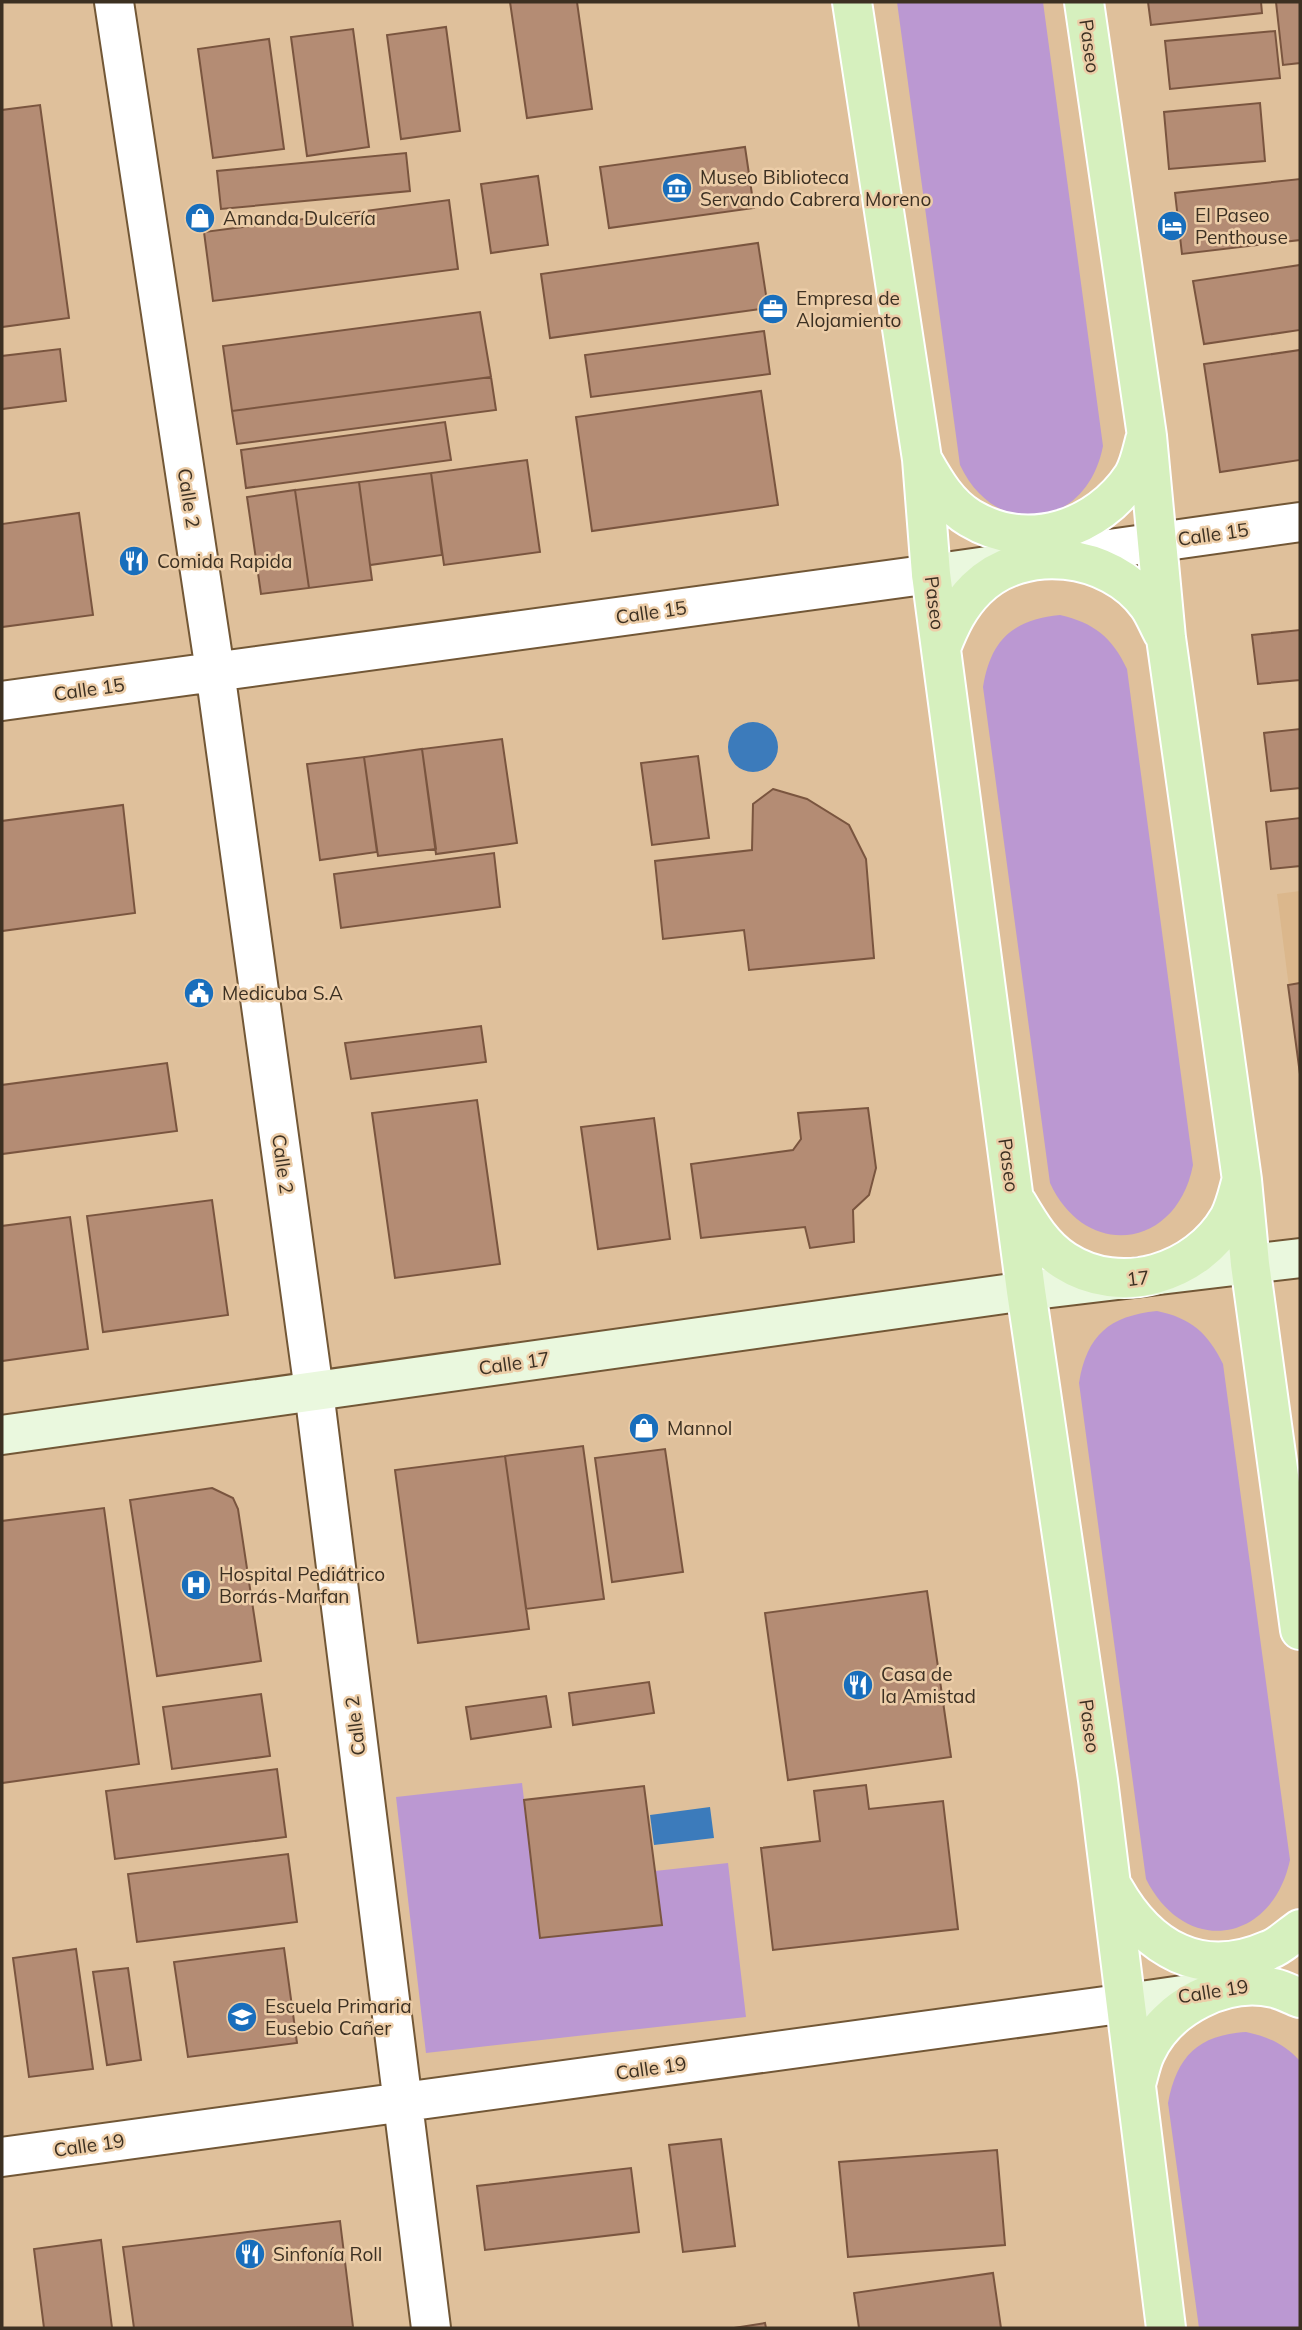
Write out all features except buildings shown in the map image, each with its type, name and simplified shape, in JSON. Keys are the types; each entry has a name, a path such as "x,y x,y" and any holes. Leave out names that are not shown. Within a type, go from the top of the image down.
{"main road":[{"name":"Paseo","path":"1084,2 1147,436 1166,638 1242,1180 1250,1264 1300,1630"},
{"name":"Paseo","path":"853,4 922,459 931,574 1026,1291 1127,2003 1135,2088 1166,2328"},
{"path":"922,459 941,492 970,518 1005,532 1036,536 1080,525 1112,503 1135,473 1147,436"},
{"path":"941,648 953,616 978,587 1010,567 1039,559 1085,562 1120,578 1148,604 1166,638"},
{"path":"1014,1198 1036,1235 1065,1261 1100,1275 1139,1278 1175,1268 1208,1247 1230,1216 1242,1180"},
{"path":"1111,1885 1130,1918 1158,1943 1195,1962 1233,1960 1269,1950 1300,1929"},
{"path":"1135,2088 1146,2052 1168,2021 1199,1998 1237,1987 1273,1988 1300,1998"}],"street":[{"name":"Calle 2","path":"114,2 215,671 314,1391 431,2328"},
{"name":"Calle 15","path":"2,701 1300,522"},
{"path":"1250,1264 1300,1258"},
{"name":"17","path":"1026,1291 1250,1264"},
{"name":"Calle 17","path":"2,1435 1026,1291"},
{"name":"Calle 19","path":"2,2157 1300,1978"}],"shaded area":[{"path":"897,2 1043,2 1103,446 1094,474 1079,495 1060,509 1039,516 1017,515 995,506 976,490 960,465"},
{"path":"1060,615 1083,622 1101,633 1115,648 1127,669 1193,1165 1184,1193 1169,1214 1150,1228 1129,1235 1107,1234 1085,1225 1066,1208 1050,1183 983,687 992,656 1007,635 1029,622"},
{"path":"1300,891 1300,1074 1277,894"},
{"path":"1157,1311 1180,1318 1197,1328 1223,1364 1290,1860 1280,1888 1265,1909 1247,1923 1226,1930 1204,1929 1182,1921 1163,1904 1146,1879 1079,1383 1088,1352 1103,1331 1126,1318"},
{"path":"522,1783 541,1938 661,1925 655,1871 728,1863 746,2017 426,2053 396,1797"},
{"path":"1246,2032 1276,2042 1300,2061 1300,2328 1199,2328 1168,2103 1177,2073 1192,2051 1215,2038"}],"water":[{"path":"753,722 771,729 778,747 771,765 753,772 735,765 728,747 735,729"},
{"path":"710,1807 714,1838 654,1845 650,1815"}],"place":[{"name":"Museo Biblioteca Servando Cabrera Moreno","path":"677,188"},
{"name":"Amanda Dulcería","path":"200,218"},
{"name":"El Paseo Penthouse","path":"1172,226"},
{"name":"Empresa de Alojamiento","path":"773,309"},
{"name":"Comida Rapida","path":"134,561"},
{"name":"Medicuba S.A","path":"199,993"},
{"name":"Mannol","path":"644,1428"},
{"name":"Hospital Pediátrico Borrás-Marfan","path":"196,1585"},
{"name":"Casa de la Amistad","path":"858,1685"},
{"name":"Escuela Primaria Eusebio Cañer","path":"242,2017"},
{"name":"Sinfonía Roll","path":"250,2254"}]}
